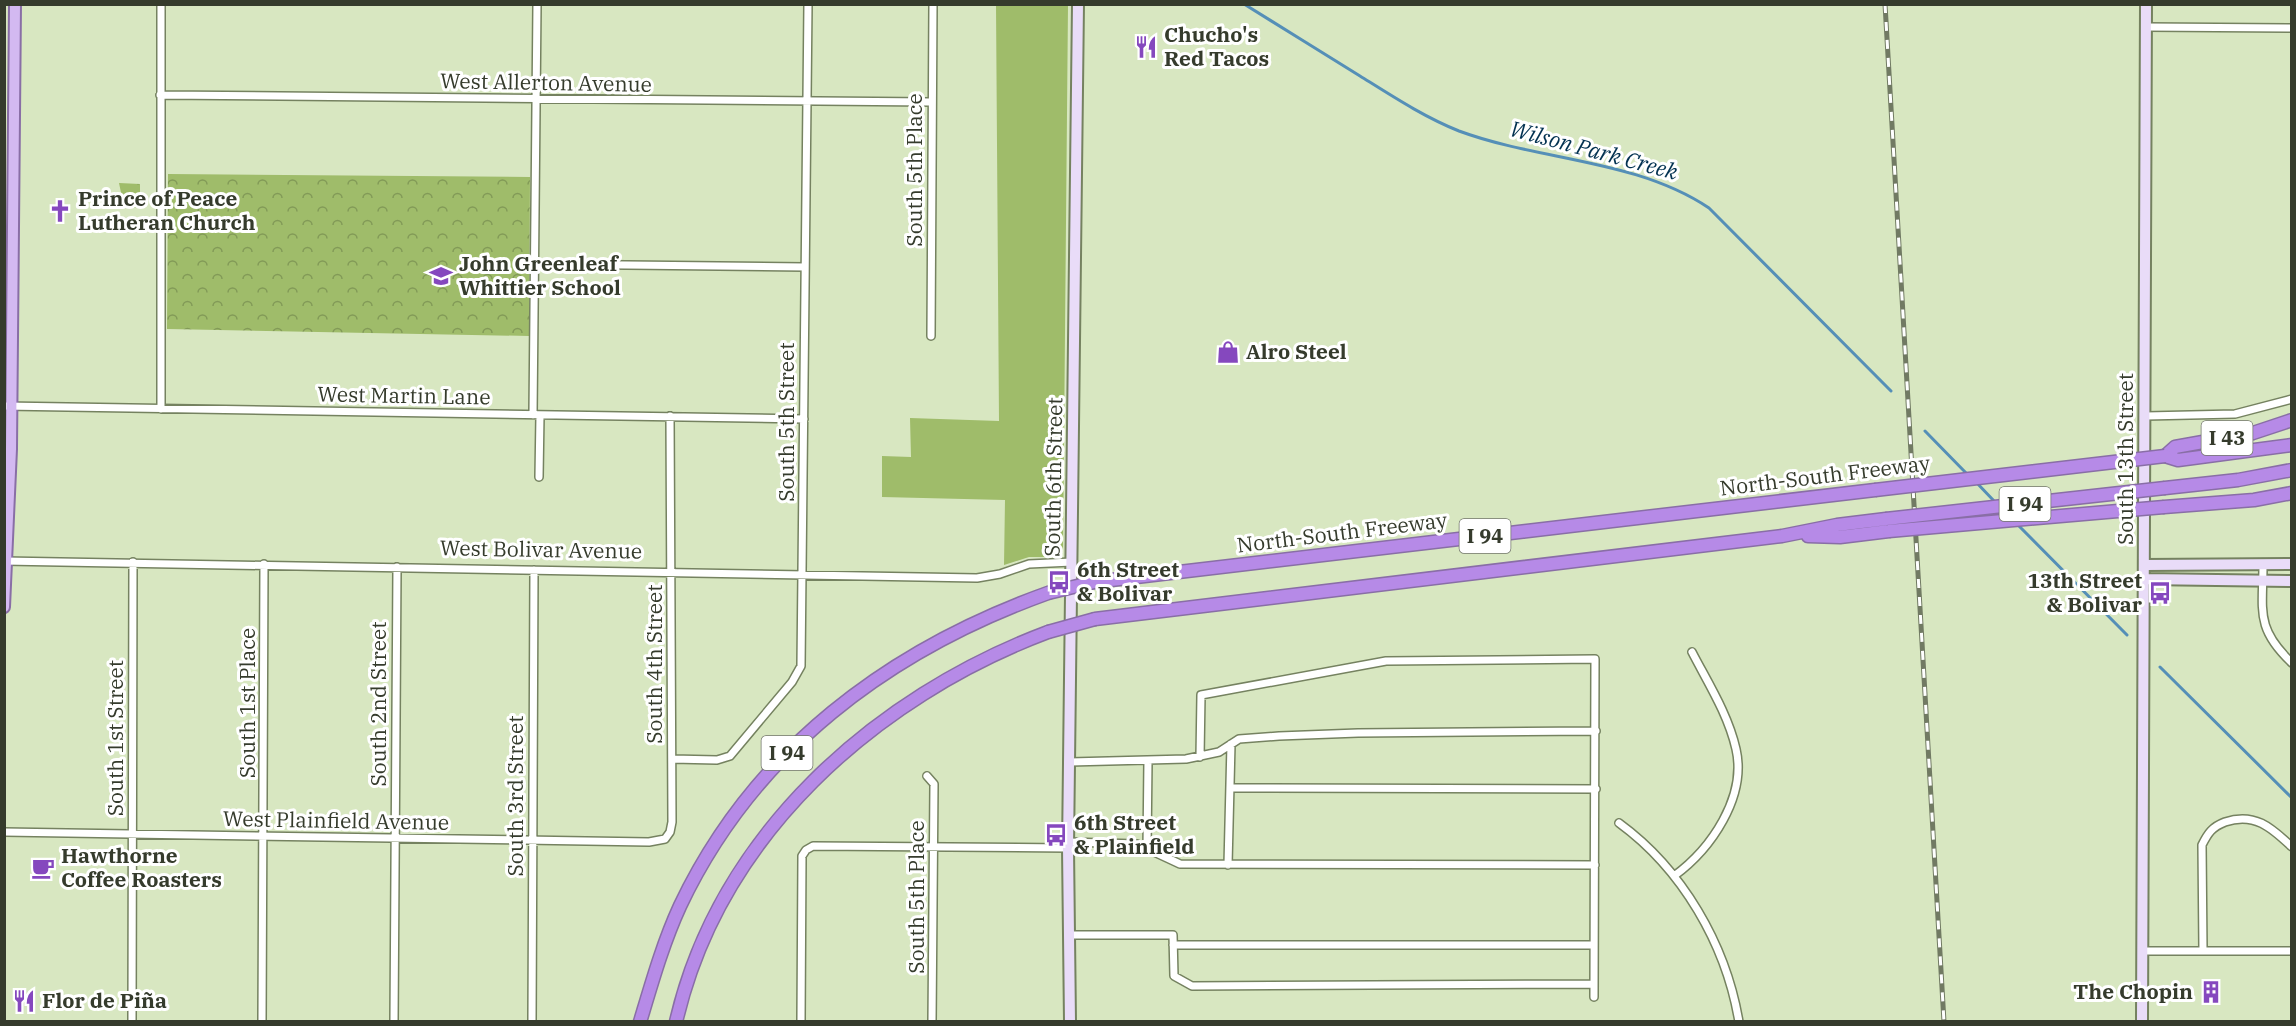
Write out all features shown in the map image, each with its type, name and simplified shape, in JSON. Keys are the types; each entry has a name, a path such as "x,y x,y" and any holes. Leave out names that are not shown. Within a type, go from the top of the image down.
{"highway":[{"name":"I 43","path":"2165,456 2175,447 2253,433 2292,420"},
{"path":"2250,451 2292,440"},
{"name":"North-South Freeway","path":"640,1022 662,948 703,864 728,824 800,739 891,667 979,619 1047,593 1094,582 2165,456 2178,460 2292,445"},
{"name":"I 94","path":"676,1022 696,960 728,893 774,823 808,786 869,730 923,692 972,664 1047,632 1095,619 1782,536 1838,525 1887,525 2238,480 2292,470"},
{"path":"1887,525 2254,500 2292,493"}],"main road":[{"path":"4,607 15,4"}],"street":[{"path":"161,4 161,409"},
{"path":"537,4 535,264 539,477"},
{"name":"South 5th Street","path":"672,759 717,760 730,756 792,682 802,660 808,4"},
{"name":"South 5th Place","path":"931,336 933,4"},
{"name":"South 6th Street","path":"1070,1022 1069,845 1078,4"},
{"name":"South 13th Street","path":"2142,1022 2146,4"},
{"path":"2146,27 2292,28"},
{"name":"West Allerton Avenue","path":"160,95 931,102"},
{"path":"535,264 805,267"},
{"path":"2146,416 2235,414 2292,399"},
{"name":"West Martin Lane","path":"8,406 804,419"},
{"name":"South 4th Street","path":"665,839 671,828 672,759 670,416"},
{"name":"West Bolivar Avenue","path":"5,561 977,578 1000,574 1029,564 1072,562"},
{"name":"South 1st Street","path":"132,1022 133,562"},
{"name":"South 1st Place","path":"262,1022 264,564"},
{"path":"2264,564 2266,629 2274,646 2292,663"},
{"path":"2145,565 2292,564"},
{"path":"2212,565 2212,580"},
{"name":"South 2nd Street","path":"394,1022 397,567"},
{"name":"South 3rd Street","path":"532,1022 534,570"},
{"path":"2145,579 2292,581"},
{"path":"1674,876 1693,862 1712,840 1727,811 1735,781 1737,751 1726,717 1692,652"},
{"path":"1200,757 1201,695 1386,661 1595,659 1594,997"},
{"path":"1070,762 1200,757 1219,752 1239,739 1358,733 1596,731"},
{"path":"1228,865 1231,744"},
{"path":"1148,760 1148,849"},
{"name":"South 5th Place","path":"927,776 934,784 932,1022"},
{"path":"1230,788 1596,789"},
{"path":"2203,951 2202,845 2208,832 2232,820 2253,819 2264,823 2292,847"},
{"path":"1619,823 1647,843 1674,876 1701,915 1724,964 1739,1022"},
{"name":"West Plainfield Avenue","path":"4,832 654,842 665,839"},
{"path":"801,1022 802,856 813,846 1137,844 1180,864 1595,865"},
{"path":"1069,935 1173,935 1174,976 1192,986 1594,984"},
{"path":"1173,945 1594,945"},
{"path":"2144,951 2292,951"}],"green space":[{"path":"996,5 1068,5 1063,551 1058,557 1029,557 1004,565 1005,500 882,497 882,456 911,457 910,418 999,421"},
{"path":"168,174 530,177 529,336 167,329"},
{"path":"119,183 140,184 140,208 124,207"}],"waterway":[{"name":"Wilson Park Creek","path":"1244,4 1421,113 1459,131 1522,149 1619,170 1681,192 1709,208 1891,391"},
{"name":"Wilson Park Creek","path":"1925,431 1968,475"},
{"name":"Wilson Park Creek","path":"1975,481 1995,502"},
{"name":"Wilson Park Creek","path":"2017,524 2127,635"},
{"name":"Wilson Park Creek","path":"2160,667 2292,798"}],"railway":[{"path":"1885,4 1944,1022"}],"place":[{"name":"Chucho's Red Tacos","path":"1146,47"},
{"name":"Prince of Peace Lutheran Church","path":"60,211"},
{"name":"John Greenleaf Whittier School","path":"441,276"},
{"name":"Alro Steel","path":"1228,352"},
{"name":"6th Street & Bolivar","path":"1059,582"},
{"name":"13th Street & Bolivar","path":"2160,593"},
{"name":"6th Street & Plainfield","path":"1056,835"},
{"name":"Hawthorne Coffee Roasters","path":"43,868"},
{"name":"The Chopin","path":"2211,992"},
{"name":"Flor de Piña","path":"24,1001"}]}
